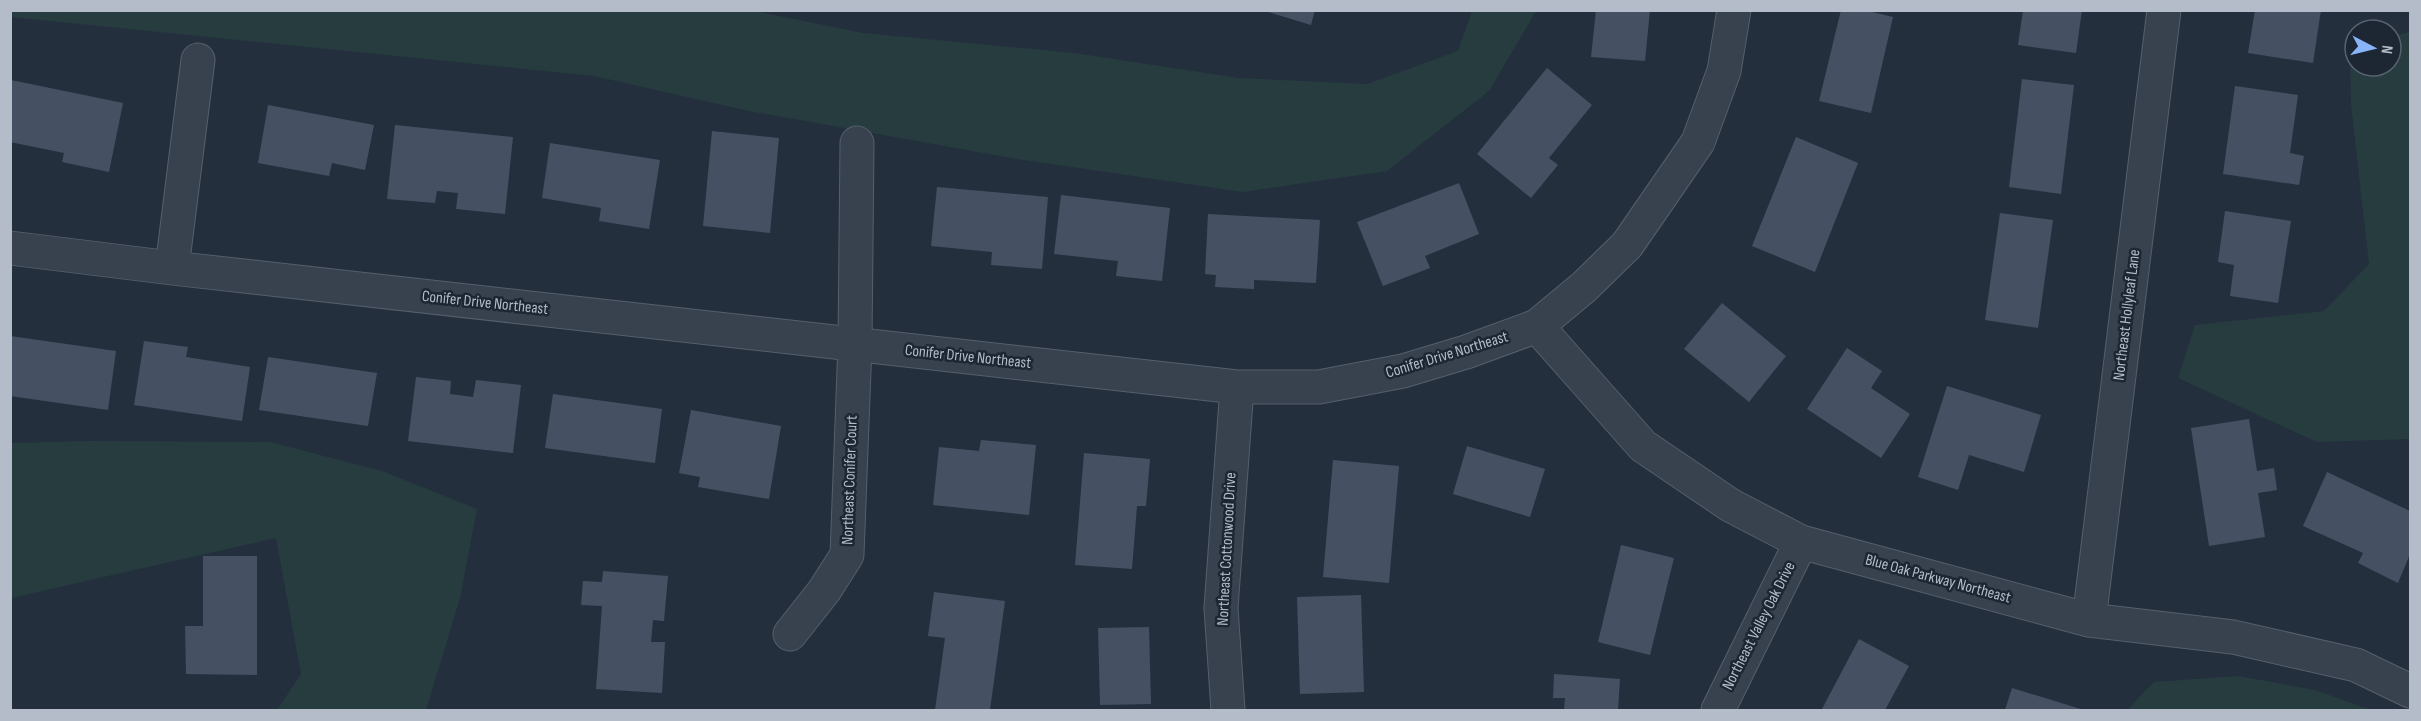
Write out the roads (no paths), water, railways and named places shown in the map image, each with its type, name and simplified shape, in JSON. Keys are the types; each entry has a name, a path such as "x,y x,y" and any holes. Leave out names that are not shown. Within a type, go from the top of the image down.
{"street":[{"name":"Conifer Drive Northeast","path":"10,248 1237,387 1319,387 1403,371 1466,352 1537,326 1584,287 1627,245 1698,142 1724,71 1734,10"},
{"name":"Northeast Hollyleaf Lane","path":"2089,620 2164,10"},
{"path":"172,268 198,60"},
{"name":"Northeast Conifer Court","path":"790,634 825,591 847,555 855,344 857,143"},
{"name":"Blue Oak Parkway Northeast","path":"1537,326 1642,447 1731,505 1801,542 2089,620 2233,637 2356,665 2410,691"},
{"name":"Northeast Cottonwood Drive","path":"1228,711 1221,608 1237,387"},
{"name":"Northeast Valley Oak Drive","path":"1718,711 1801,542"}]}
